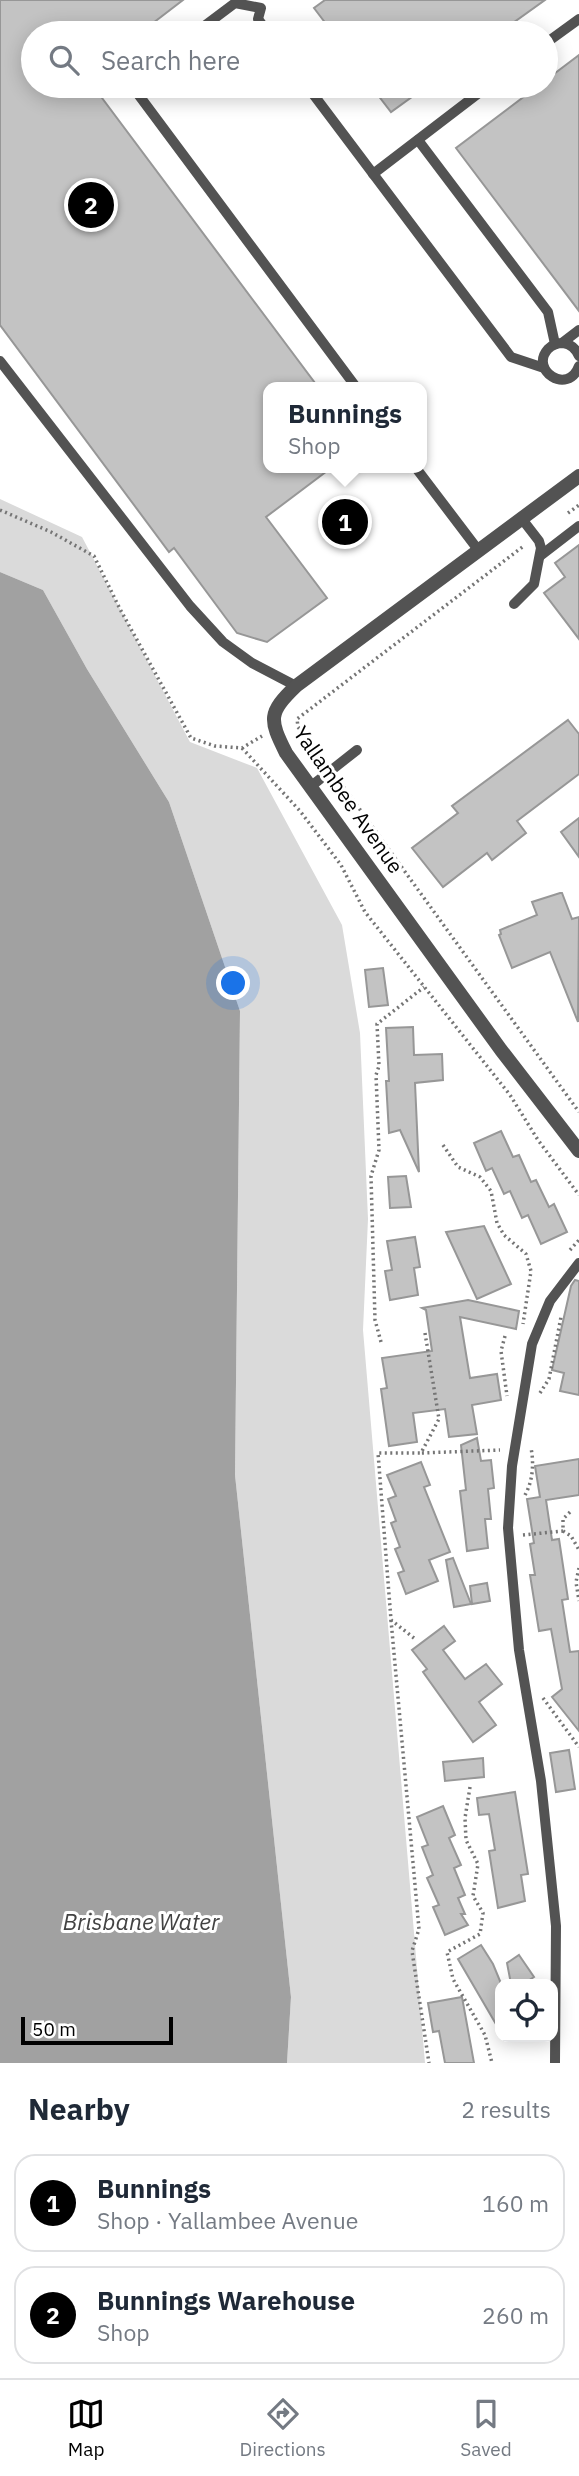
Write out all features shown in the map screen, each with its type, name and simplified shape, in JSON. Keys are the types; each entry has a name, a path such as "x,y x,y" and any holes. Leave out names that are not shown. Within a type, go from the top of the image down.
{"street":[{"name":"Yallambee Avenue","path":"579,476 296,685 282,699 273,718 274,729 286,753 310,788 501,1050 579,1151"}],"lane":[{"path":"211,21 235,3 261,8 259,21"},
{"path":"558,34 579,19"},
{"path":"141,98 352,382"},
{"path":"316,98 511,357 544,368"},
{"path":"373,174 472,98"},
{"path":"418,140 548,312 558,344"},
{"path":"579,330 546,351 543,362 544,368 556,379 576,381 579,366"},
{"path":"558,344 573,347 579,356"},
{"path":"0,360 190,606 223,642 252,663 296,685"},
{"path":"420,473 479,551"},
{"path":"514,604 534,584 540,556 539,541 522,519"},
{"path":"540,556 579,526"},
{"path":"310,788 357,750"},
{"path":"555,2063 556,1926 541,1781 519,1650 508,1528 512,1466 532,1344 550,1301 579,1263"}],"path":[{"path":"0,510 51,532 94,556 191,738 215,746 242,748 274,729"},
{"path":"524,547 297,719 298,727 332,770 579,1112"},
{"path":"242,748 300,811 341,865 365,912 510,1095 538,1140 579,1195"},
{"path":"381,1342 375,1320 372,1176 379,1150 377,1024 424,986"},
{"path":"443,1145 457,1167 480,1177 491,1191 497,1223 504,1235 526,1254 531,1271 521,1329"},
{"path":"536,1398 549,1379 563,1308"},
{"path":"421,1453 439,1419 425,1334"},
{"path":"523,1499 530,1486 533,1458 530,1438"},
{"path":"429,2063 412,1951 419,1929 378,1453 502,1450"},
{"path":"563,1531 563,1519 570,1512"},
{"path":"521,1523 520,1535 563,1531 571,1536 579,1550"},
{"path":"579,1568 576,1582 579,1601"},
{"path":"391,1620 414,1637"},
{"path":"537,1689 579,1747"},
{"path":"470,1787 465,1818 466,1840 478,1864 473,1896 483,1913 480,1934 447,1952 453,1979 485,2035 492,2063"}],"shaded area":[{"path":"0,499 82,537 190,742 257,768 342,925 360,1033 368,1219 363,1330 425,2063 287,2063 291,1997 235,1475 240,1011 169,802 87,669 43,590 0,572"}],"water":[{"name":"Brisbane Water","path":"0,572 43,590 87,669 169,802 240,1011 235,1475 291,1997 287,2063 0,2063"}],"building":[{"path":"0,0 183,0 156,21 21,21 21,98 102,98 314,382 263,382 263,473 324,473 266,517 327,598 267,642 237,633 174,548 169,552 0,325"},
{"path":"325,0 545,0 516,21 324,21 314,8"},
{"path":"579,55 579,311 456,148 522,98 558,98 558,71"},
{"path":"380,98 410,98 391,112"},
{"path":"579,545 579,639 544,593 565,577 555,563"},
{"path":"568,720 579,734 579,774 517,821 526,833 492,860 487,853 443,887 412,848 458,813 452,806"},
{"path":"579,818 579,857 561,832"},
{"path":"560,893 572,919 579,917 578,1022 550,952 512,968 499,935 500,930 537,915 532,902"},
{"path":"383,968 388,1005 369,1007 365,970"},
{"path":"413,1027 414,1055 442,1054 443,1080 415,1083 419,1172 400,1130 389,1133 386,1081 389,1081 386,1028"},
{"path":"501,1131 513,1157 519,1155 531,1182 536,1180 549,1207 554,1204 567,1232 541,1244 528,1215 522,1218 510,1191 504,1194 492,1168 486,1171 474,1143"},
{"path":"406,1176 411,1207 390,1208 388,1177"},
{"path":"484,1226 511,1284 477,1299 446,1232"},
{"path":"415,1237 420,1267 414,1268 418,1295 390,1300 385,1271 392,1270 387,1241"},
{"path":"575,1280 579,1281 579,1395 560,1391 564,1373 552,1370 571,1286"},
{"path":"468,1300 519,1311 516,1329 460,1317 470,1378 497,1374 501,1400 472,1405 477,1434 449,1437 445,1409 413,1413 417,1442 389,1446 381,1389 387,1388 382,1358 432,1351 426,1310 422,1308"},
{"path":"477,1438 481,1461 491,1460 494,1488 488,1489 491,1519 485,1519 488,1548 467,1551 460,1491 466,1490 461,1445"},
{"path":"579,1459 579,1495 546,1500 552,1540 559,1539 568,1599 562,1600 570,1652 579,1651 579,1731 552,1697 562,1689 551,1629 539,1631 530,1575 535,1575 530,1544 534,1543 527,1499 540,1497 535,1466"},
{"path":"421,1462 430,1485 424,1487 450,1552 429,1560 438,1581 406,1594 398,1573 404,1571 395,1549 400,1547 391,1523 396,1521 388,1499 396,1496 387,1475"},
{"path":"453,1558 471,1604 454,1607 446,1560"},
{"path":"487,1583 490,1601 472,1604 470,1586"},
{"path":"444,1626 455,1641 443,1650 465,1679 486,1664 502,1684 479,1702 496,1725 473,1742 423,1672 427,1669 412,1650"},
{"path":"569,1750 575,1789 556,1792 550,1753"},
{"path":"483,1758 484,1777 445,1781 443,1762"},
{"path":"515,1792 528,1874 521,1875 525,1901 498,1908 489,1851 495,1850 489,1814 479,1815 477,1798"},
{"path":"443,1806 455,1835 449,1838 461,1865 454,1868 465,1895 458,1898 465,1914 461,1914 468,1925 445,1935 433,1907 439,1905 427,1878 433,1875 422,1847 428,1845 417,1817"},
{"path":"481,1945 493,1964 499,1979 495,1979 495,2022 458,1959"},
{"path":"519,1955 534,1977 510,1979 507,1963"},
{"path":"462,1997 474,2063 445,2063 439,2031 433,2032 428,2003"}],"place":[{"name":"Bunnings Warehouse","path":"91,205"},
{"name":"Bunnings","path":"345,522"}]}
